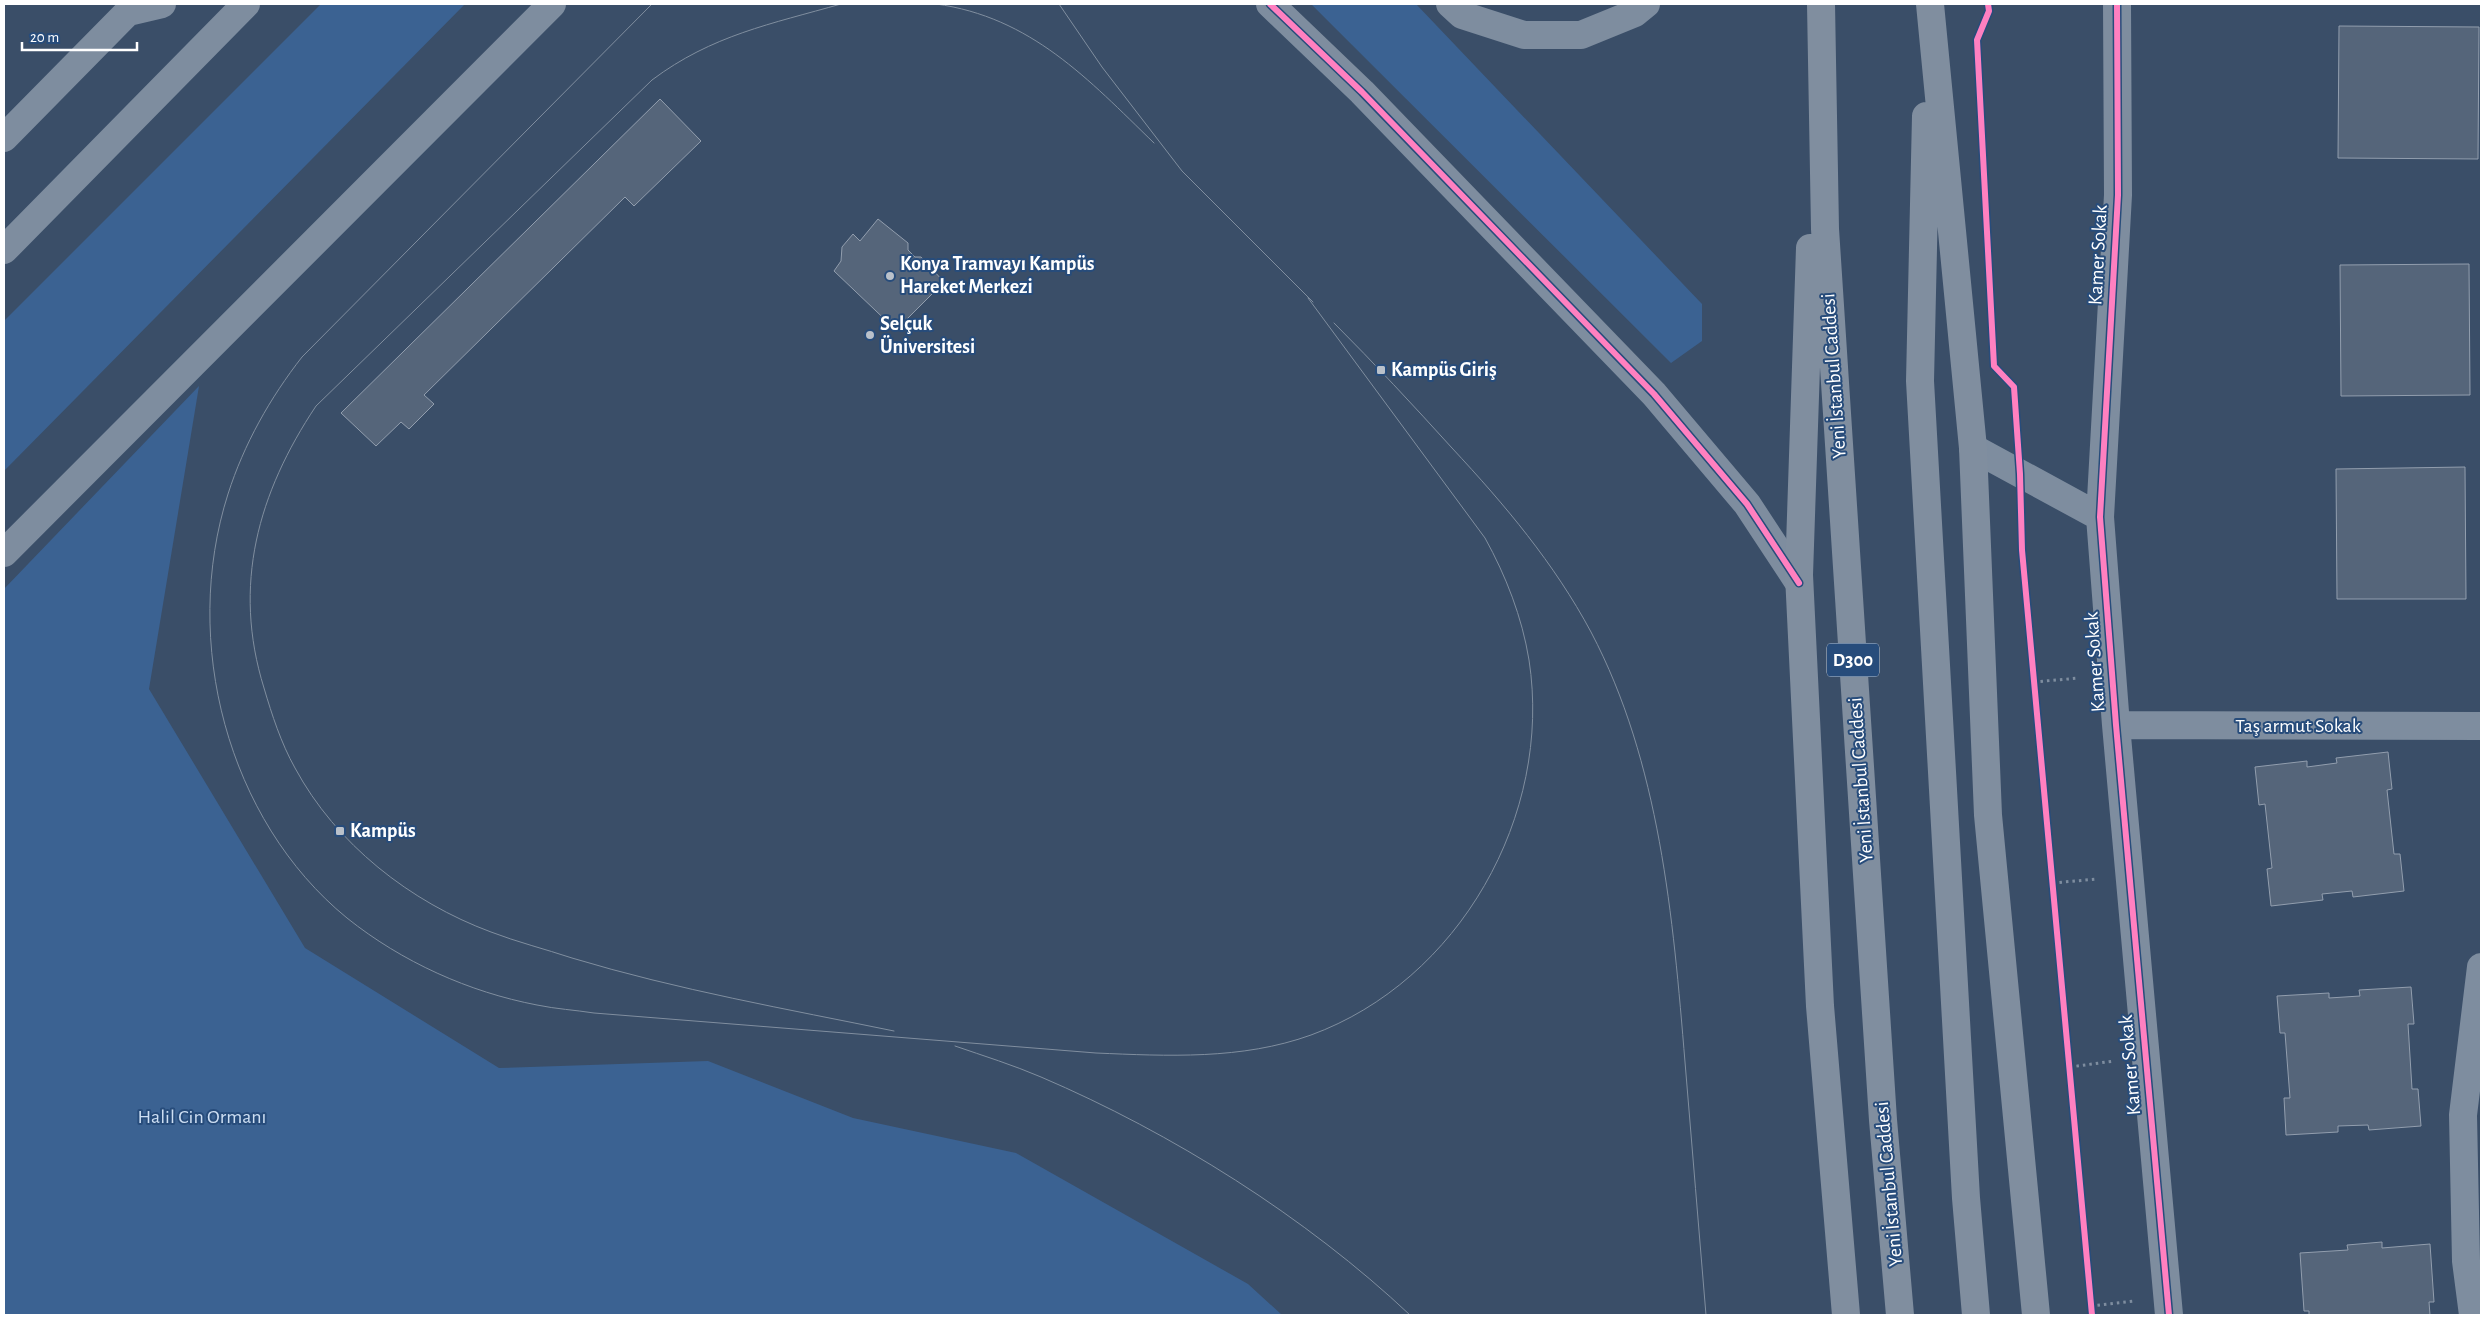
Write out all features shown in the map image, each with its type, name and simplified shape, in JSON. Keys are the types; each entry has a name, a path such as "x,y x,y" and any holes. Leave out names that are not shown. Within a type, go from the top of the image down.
{"highway":[{"path":"1820,4 1800,584 1820,1006 1846,1315"},
{"name":"Yeni İstanbul Caddesi","path":"1820,4 1825,229 1883,1120 1900,1315"},
{"path":"1930,4 1973,448 1988,816 2036,1315"},
{"path":"1930,4 1920,381 1965,1188 1976,1315"}],"street":[{"path":"4,138 128,12 162,4"},
{"path":"4,250 246,4"},
{"path":"4,553 552,4"},
{"path":"1270,4 1362,92 1654,394 1746,504 1800,584"},
{"path":"1450,4 1462,15 1524,35 1581,35 1635,13 1646,4"},
{"name":"Kamer Sokak","path":"2117,4 2118,195 2100,516 2116,725 2168,1306"},
{"path":"1973,448 2100,516"},
{"name":"Taş armut Sokak","path":"2116,725 2481,726"},
{"path":"2473,1315 2466,1261 2463,1115 2481,968"}],"path":[{"path":"2034,672 2035,691"},
{"path":"2034,682 2112,675"},
{"path":"2052,873 2054,893"},
{"path":"2053,883 2129,876"},
{"path":"2069,1057 2070,1076"},
{"path":"2070,1066 2145,1057"},
{"path":"2090,1297 2092,1315"},
{"path":"2091,1306 2168,1306"}],"green space":[{"path":"321,4 465,4 4,471 4,321"},
{"path":"1311,4 1416,4 1702,304 1702,341 1671,363"},
{"name":"Halil Cin Ormanı","path":"199,386 149,689 305,948 499,1068 708,1061 853,1118 1016,1153 1248,1284 1282,1315 4,1315 4,589"}],"building":[{"path":"2339,26 2479,27 2478,159 2338,158"},
{"path":"660,99 701,141 634,206 625,197 424,395 434,404 409,429 401,422 376,446 341,413"},
{"name":"Konya Tramvayı Kampüs Hareket Merkezi","path":"878,219 908,243 908,250 915,257 921,257 944,282 896,330 834,271 841,261 842,247 853,234 860,241"},
{"path":"2469,264 2470,395 2341,396 2340,265"},
{"path":"2465,467 2466,599 2337,599 2336,469"},
{"path":"2388,752 2392,789 2387,790 2394,854 2400,854 2404,891 2353,897 2352,891 2322,894 2323,900 2271,906 2267,869 2272,868 2265,804 2259,805 2255,767 2307,761 2307,767 2337,763 2336,758"},
{"path":"2411,987 2414,1024 2408,1024 2412,1089 2418,1089 2421,1126 2369,1130 2368,1125 2338,1126 2338,1132 2286,1135 2284,1098 2290,1098 2285,1033 2280,1033 2277,996 2329,993 2329,998 2360,996 2359,990"},
{"path":"2382,1242 2382,1248 2430,1244 2434,1302 2429,1302 2430,1315 2309,1315 2309,1311 2304,1311 2300,1253 2348,1250 2347,1245"}],"tram line":[{"path":"652,4 302,357 279,389 250,439 228,494 215,550 210,608 213,667 225,724 244,780 271,831 306,878 347,918 368,934 437,973 486,992 512,999 544,1006 594,1013 1096,1053 1150,1055 1231,1052 1285,1043 1311,1035 1364,1010 1411,975 1451,933 1485,885 1510,833 1526,776 1533,718 1529,660 1522,628 1512,597 1500,567 1485,538 1308,298"},
{"path":"841,4 766,25 720,41 674,65 652,80 316,406 279,472 266,506 256,541 251,576 250,613 255,650 264,688 281,739 295,768 312,796 332,821 354,845 404,887 461,919 501,936 572,958 652,980 894,1031"},
{"path":"936,4 970,11 1001,22 1056,54 1081,74 1154,143"},
{"path":"1059,4 1102,67 1182,171 1313,302"},
{"path":"1334,323 1472,469 1528,536 1577,607 1614,682 1633,734 1648,787 1668,897 1675,952 1706,1315"},
{"path":"955,1046 1041,1077 1090,1099 1188,1151 1236,1180 1327,1244 1410,1315"}],"cycle path":[{"path":"1270,4 1362,92 1654,394 1747,504 1799,583"},
{"path":"1988,4 1989,11 1977,40 1994,366 2014,387 2020,474 2022,550 2092,1315"},
{"path":"2117,4 2118,195 2100,517 2116,725 2169,1315"}],"place":[{"name":"Konya Tramvayı Kampüs Hareket Merkezi","path":"890,276"},
{"name":"Selçuk Üniversitesi","path":"870,335"},
{"name":"Kampüs Giriş","path":"1381,370"},
{"name":"Kampüs","path":"340,831"}]}
